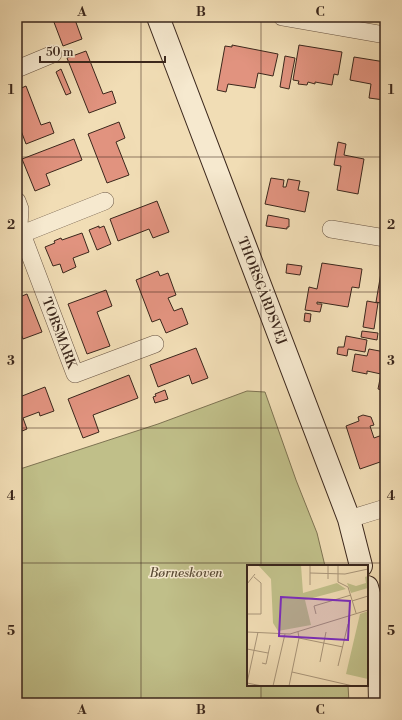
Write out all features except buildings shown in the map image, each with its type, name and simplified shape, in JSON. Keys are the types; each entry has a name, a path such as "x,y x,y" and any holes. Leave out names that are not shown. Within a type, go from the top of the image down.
{"street":[{"name":"THORSGÅRDSVEJ","path":"158,17 349,519 362,565"},
{"path":"282,17 385,36"},
{"path":"17,69 53,54"},
{"name":"TORSMARK","path":"17,201 20,209 19,226 74,374 155,344"},
{"path":"22,234 105,201"},
{"path":"331,229 385,238"},
{"path":"349,519 385,508"},
{"path":"368,591 382,656 380,703"}],"green space":[{"name":"Børneskoven","path":"247,391 265,392 296,480 317,533 325,565 247,565 247,686 348,686 349,703 17,703 17,470 158,424"}]}
